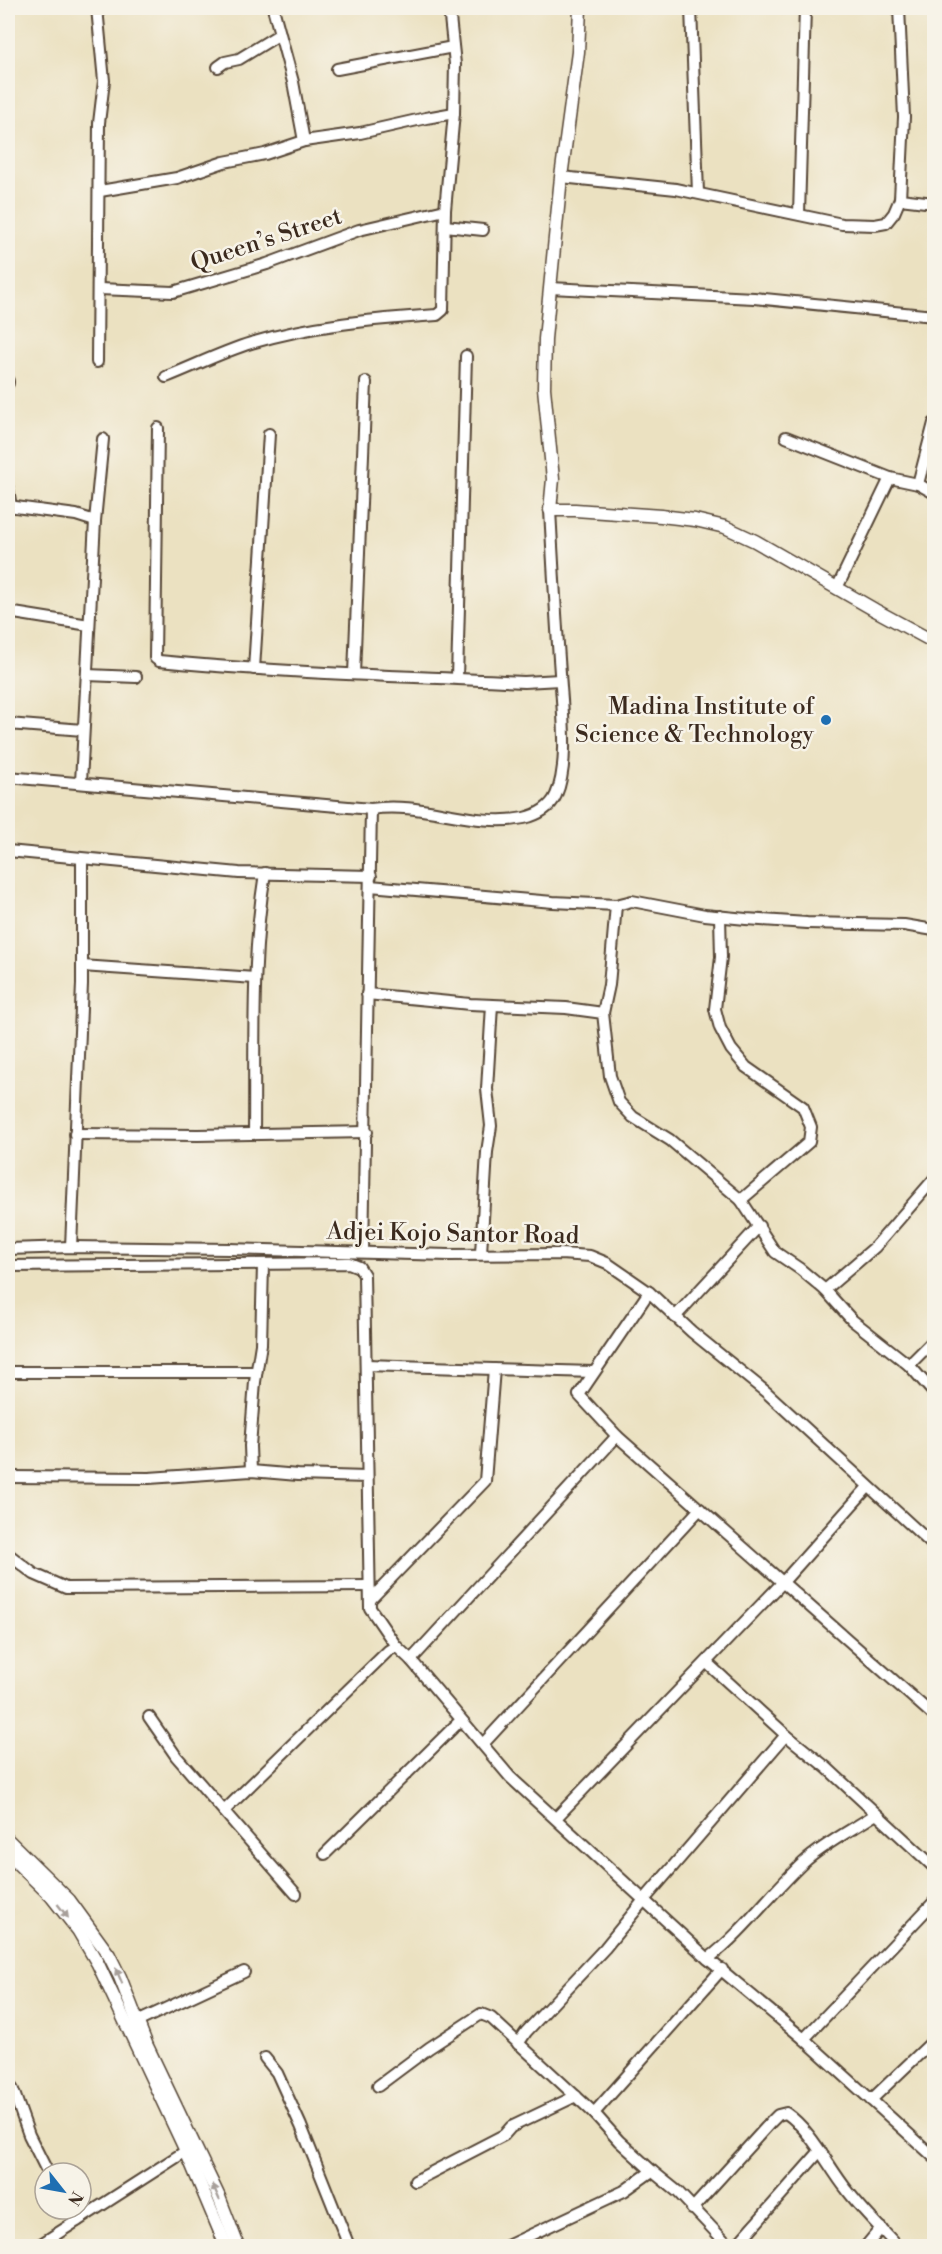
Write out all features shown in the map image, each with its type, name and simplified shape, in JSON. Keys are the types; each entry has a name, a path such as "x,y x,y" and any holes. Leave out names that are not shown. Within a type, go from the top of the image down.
{"street":[{"path":"97,362 99,123 104,81 98,8"},
{"path":"273,8 293,82 304,141"},
{"path":"165,377 250,344 289,334 371,319 440,313 444,302 445,210 454,113 453,47 449,8"},
{"path":"8,777 371,808 408,808 498,820 528,817 547,808 557,794 564,728 550,510 553,479 544,388 545,339 561,177 578,52 579,8"},
{"path":"691,8 698,193"},
{"path":"799,214 805,8"},
{"path":"561,177 676,189 842,224 886,223 894,213 900,199 904,117 899,8"},
{"path":"218,67 225,62 239,59 280,34"},
{"path":"337,69 453,47"},
{"path":"100,191 177,178 224,162 265,154 304,141 360,133 454,113"},
{"path":"900,199 934,204"},
{"name":"Queen’s Street","path":"99,289 173,292 267,264 359,230 445,210"},
{"path":"445,226 483,230"},
{"path":"550,288 754,298 934,316"},
{"path":"457,678 466,356"},
{"path":"354,674 366,382"},
{"path":"918,484 934,423"},
{"path":"158,428 155,658 159,661 354,674 524,682 560,681"},
{"path":"254,669 269,434"},
{"path":"786,436 890,478 918,484 934,493"},
{"path":"81,782 95,521 103,439"},
{"path":"837,588 890,478"},
{"path":"8,489 9,506 76,515 95,521"},
{"path":"550,510 616,513 708,523 755,541 934,642"},
{"path":"8,612 89,625"},
{"path":"87,675 136,677"},
{"path":"8,724 83,730"},
{"path":"363,1252 367,1132 371,808"},
{"path":"8,851 239,873 371,881 553,902 616,905 632,901 720,916 807,923 904,925 934,930"},
{"path":"72,1247 82,966 82,859"},
{"path":"254,1133 255,978 259,908 265,873"},
{"path":"616,905 609,985 603,1013 610,1077 619,1102 633,1117 670,1140 741,1200 775,1252 825,1290 866,1333 909,1365 934,1393"},
{"path":"720,916 721,957 715,1009 720,1028 731,1049 746,1067 803,1107 812,1128 809,1142 741,1200"},
{"path":"82,966 255,978"},
{"path":"367,994 492,1005 566,1008 603,1013"},
{"path":"481,1253 487,1152 491,1126 487,1089 492,1005"},
{"path":"75,1134 367,1132"},
{"path":"825,1290 875,1247 934,1179"},
{"path":"675,1317 759,1226"},
{"name":"Adjei Kojo Santor Road","path":"8,1249 72,1247 590,1256 608,1263 649,1292 675,1317 766,1392 934,1546"},
{"path":"8,1266 349,1263 359,1267 364,1275 370,1608 396,1646 411,1660 510,1777 708,1959 804,2038 934,2157"},
{"path":"251,1471 250,1446 256,1372 261,1344 263,1265"},
{"path":"649,1292 579,1395 617,1436 934,1716"},
{"path":"909,1365 934,1340"},
{"path":"366,1365 593,1372"},
{"path":"370,1600 485,1481 494,1369"},
{"path":"8,1372 256,1372"},
{"path":"411,1660 617,1436"},
{"path":"8,1477 149,1478 251,1471 367,1477"},
{"path":"556,1818 707,1663 868,1487"},
{"path":"483,1744 700,1509"},
{"path":"8,1554 34,1574 66,1588 369,1586"},
{"path":"224,1811 396,1646"},
{"path":"707,1663 827,1768 934,1867"},
{"path":"149,1717 176,1756 296,1894"},
{"path":"325,1854 461,1720"},
{"path":"518,2044 526,2032 605,1948 786,1734"},
{"path":"708,1959 730,1942 804,1863 833,1840 876,1814"},
{"path":"8,1840 52,1882 86,1921 109,1955 137,2022 219,2198 238,2247"},
{"path":"8,1854 52,1897 87,1944 109,1984 186,2151 226,2247"},
{"path":"804,2038 934,1902"},
{"path":"594,2113 722,1970"},
{"path":"137,2022 244,1972"},
{"path":"378,2086 429,2048 481,2014 491,2018 594,2113 619,2141 678,2192 729,2247"},
{"path":"871,2100 934,2040"},
{"path":"265,2058 277,2073 301,2126 349,2247"},
{"path":"8,2082 42,2161"},
{"path":"415,2181 504,2135 511,2127 576,2096"},
{"path":"692,2209 778,2115 786,2113 793,2118 819,2151 847,2191 897,2247"},
{"path":"93,2211 186,2151"},
{"path":"736,2247 819,2151"},
{"path":"507,2247 624,2191 652,2171"},
{"path":"38,2247 77,2221"},
{"path":"866,2247 881,2228"}],"place":[{"name":"Madina Institute of Science & Technology","path":"826,720"}]}
